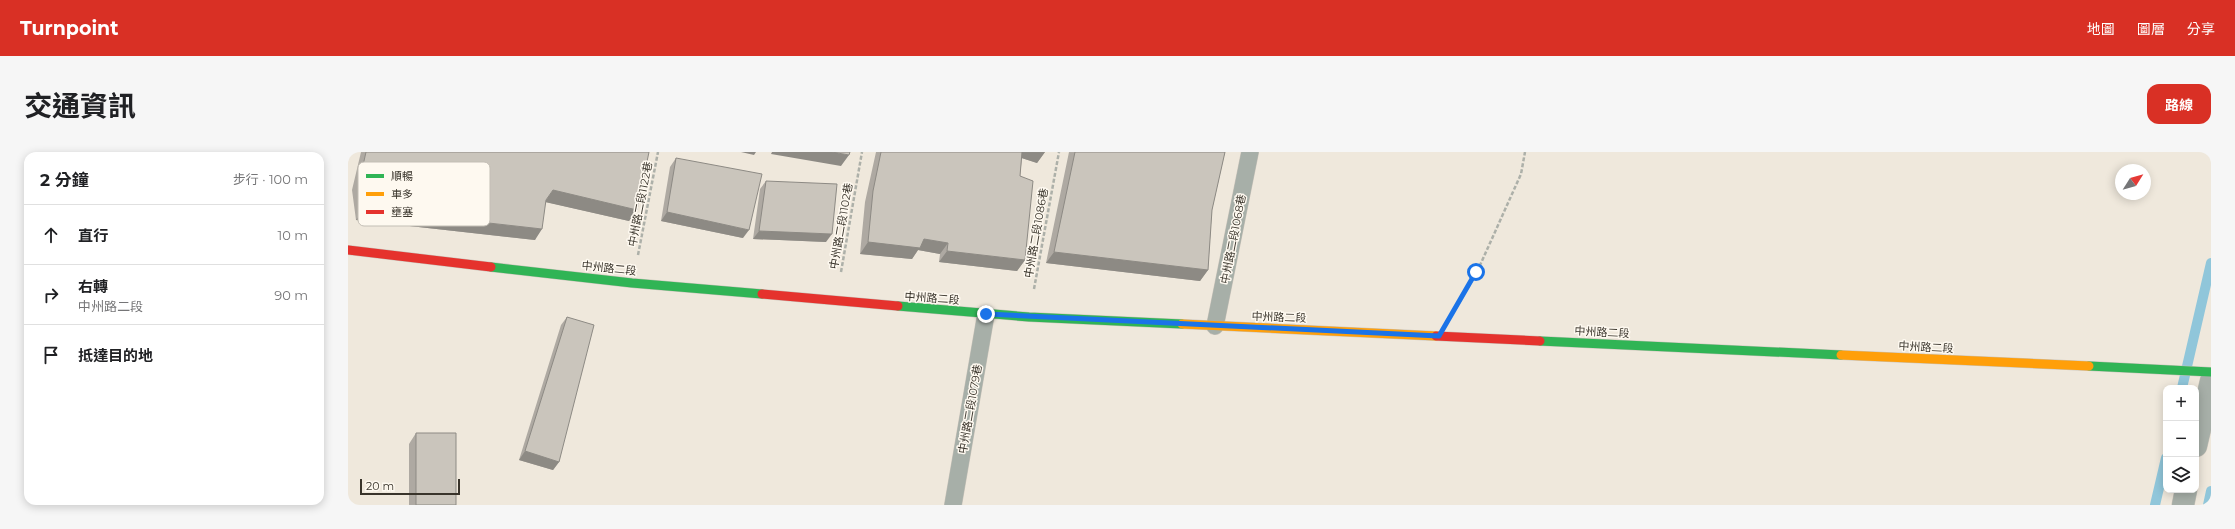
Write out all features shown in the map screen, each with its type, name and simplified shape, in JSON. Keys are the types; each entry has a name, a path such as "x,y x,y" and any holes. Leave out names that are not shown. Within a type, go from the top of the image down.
{"street":[{"name":"中州路二段","path":"348,250 632,283 836,302 1029,317 2211,372"},
{"path":"2199,433 2211,381"},
{"path":"2183,505 2185,493"}],"lane":[{"name":"中州路二段1068巷","path":"1216,326 1250,152"},
{"name":"中州路二段1079巷","path":"953,505 986,314"}],"path":[{"name":"中州路二段1122巷","path":"632,283 658,152"},
{"name":"中州路二段1102巷","path":"836,302 862,152"},
{"name":"中州路二段1086巷","path":"1029,317 1059,152"},
{"path":"1439,336 1476,272 1521,174 1525,152"}],"building":[{"path":"366,152 649,152 637,210 553,190 546,200 542,229 490,223 490,162 364,162"},
{"path":"832,152 850,152 849,155"},
{"path":"881,152 1022,152 1020,176 1033,181 1025,260 947,251 948,243 924,239 920,248 868,242 873,191"},
{"path":"1075,152 1225,152 1212,210 1208,270 1054,252"},
{"path":"676,158 762,174 749,230 667,212"},
{"path":"766,181 837,184 832,234 759,231"},
{"path":"567,317 594,325 559,462 525,451"},
{"path":"416,433 456,433 456,505 416,505"}],"waterway":[{"path":"2183,385 2211,263"},
{"path":"2155,505 2163,471"},
{"path":"2208,505 2211,491"}],"traffic: fast":[{"path":"491,267 632,283 762,294"},
{"path":"898,306 1029,317 1182,324"},
{"path":"1540,341 1841,355"},
{"path":"2089,366 2211,372"}],"traffic: slow":[{"path":"1182,324 1436,336"},
{"path":"1841,355 2089,366"}],"traffic: jam":[{"path":"348,250 491,267"},
{"path":"762,294 898,306"},
{"path":"1436,336 1540,341"}],"route":[{"path":"986,314 1439,336 1476,272"}]}
